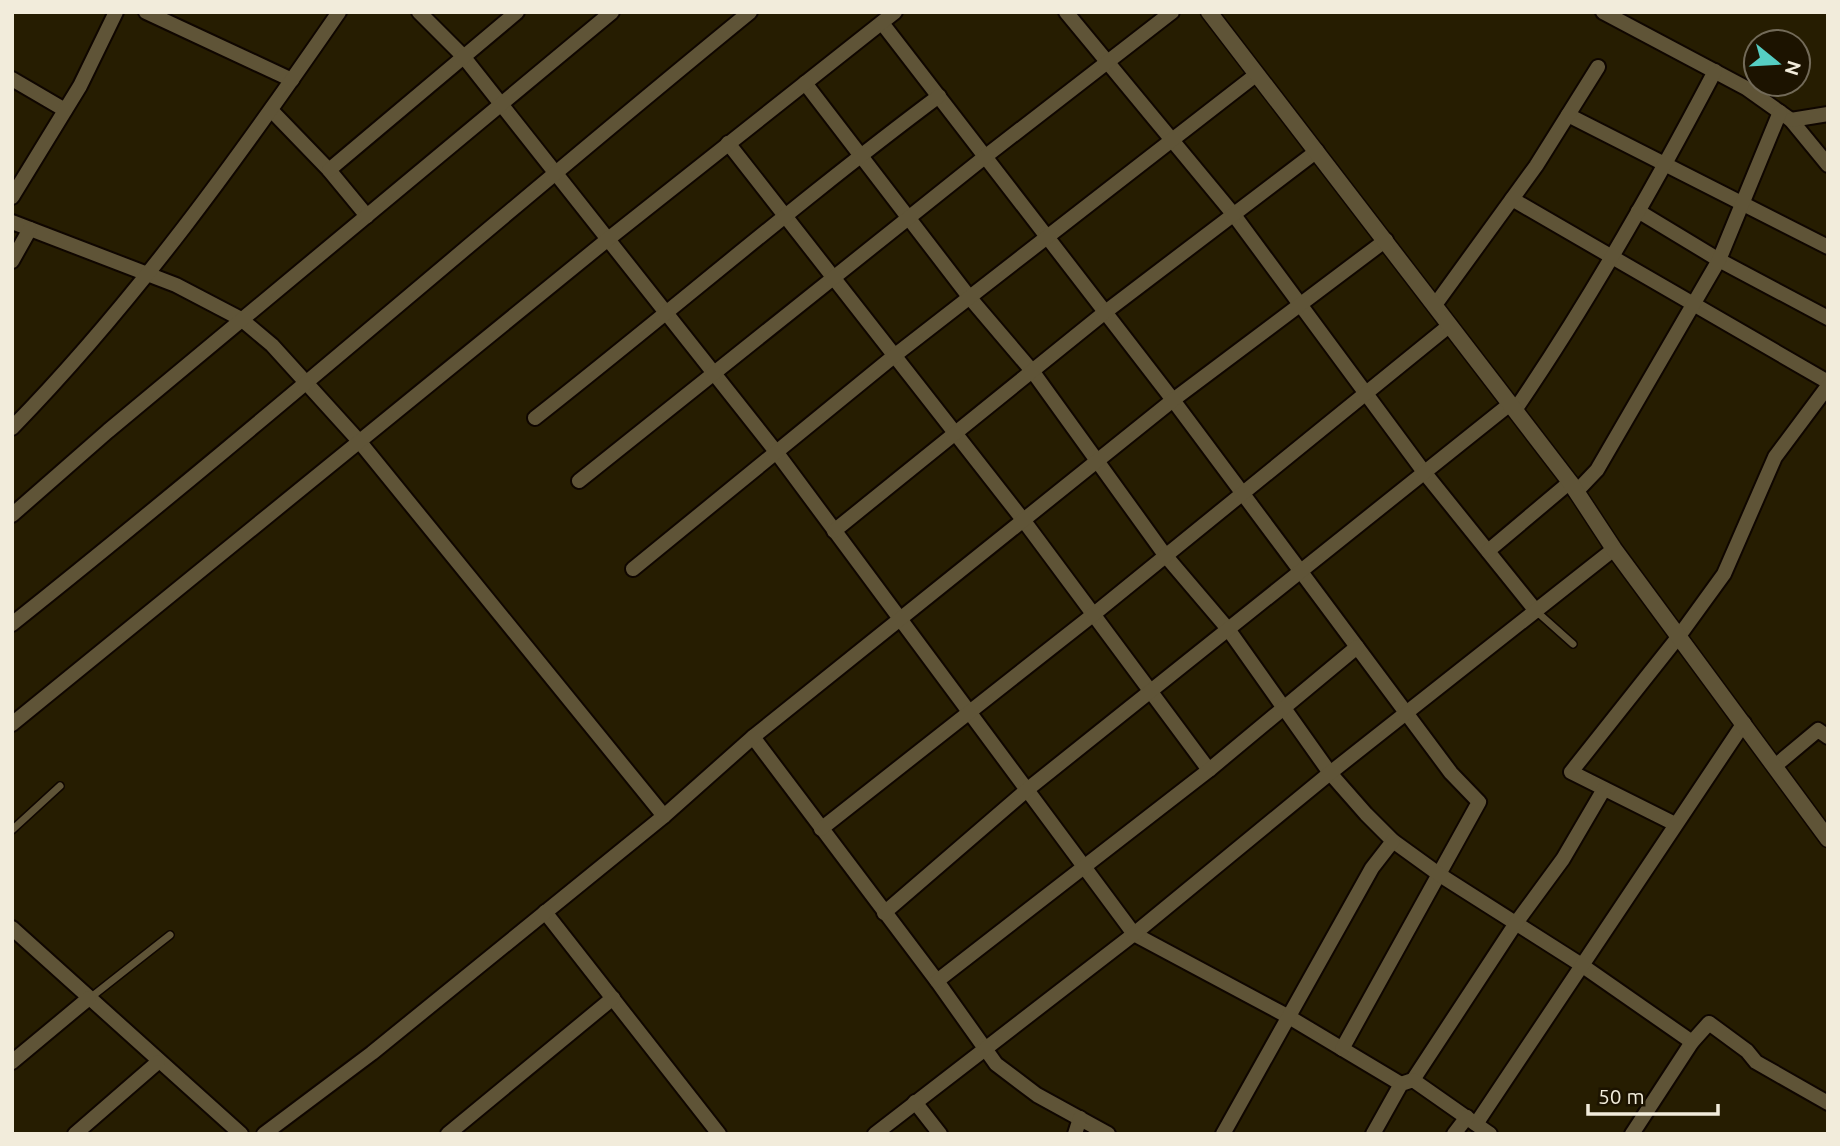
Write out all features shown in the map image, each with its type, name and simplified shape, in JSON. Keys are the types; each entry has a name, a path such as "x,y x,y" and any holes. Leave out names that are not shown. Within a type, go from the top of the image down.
{"street":[{"path":"12,197 65,110 116,12"},
{"path":"146,12 292,80"},
{"path":"12,428 149,273 271,110 339,12"},
{"path":"419,12 463,56 777,453 1134,934 1407,1082 1490,1134"},
{"path":"329,170 517,12"},
{"path":"12,515 242,319 612,12"},
{"path":"12,624 174,495 554,172 750,12"},
{"path":"12,724 607,240 895,12"},
{"path":"1066,12 1234,215 1302,303 1424,472 1536,611"},
{"path":"579,481 986,156 1172,12"},
{"path":"1209,12 1573,487 1614,549 1828,839"},
{"path":"1603,12 1626,18 1786,116 1828,165"},
{"path":"881,23 986,156 1044,237 1173,400 1451,773 1479,802 1342,1049"},
{"path":"1435,305 1512,200 1598,67"},
{"path":"884,913 1028,789 1424,472 1512,407 1553,355 1665,166 1715,71"},
{"path":"633,569 1044,237 1257,74"},
{"path":"12,79 65,110"},
{"path":"804,83 970,298 1033,372 1166,555 1228,629 1330,773 1393,841 1440,875 1580,964 1692,1042"},
{"path":"535,418 667,314 860,155 939,96"},
{"path":"271,110 329,170 367,216"},
{"path":"1786,116 1828,114"},
{"path":"1568,115 1828,247"},
{"path":"1488,551 1597,470 1694,305 1786,116"},
{"path":"728,143 1024,521 1209,770"},
{"path":"834,531 1104,313 1317,151"},
{"path":"1512,200 1828,384 1775,457 1724,574 1679,636 1571,772 1675,824"},
{"path":"1638,211 1718,260 1828,318"},
{"path":"12,222 149,273 242,319 272,345 359,441 664,816"},
{"path":"12,261 30,229"},
{"path":"264,1134 372,1053 664,816 753,737 1173,400 1386,240"},
{"path":"821,829 1094,614 1450,324"},
{"path":"875,1134 1134,934 1405,712 1614,549"},
{"path":"937,981 1209,770 1357,647"},
{"path":"1454,1134 1471,1120 1744,723"},
{"path":"1775,766 1818,730 1828,737"},
{"path":"753,737 937,981 996,1064 1037,1095 1108,1134"},
{"path":"1373,1134 1516,923 1563,859 1604,789"},
{"path":"1223,1134 1372,868 1393,841"},
{"path":"545,912 719,1134"},
{"path":"12,928 241,1134"},
{"path":"448,1134 613,998"},
{"path":"12,1062 89,999"},
{"path":"1632,1134 1692,1042 1709,1023 1747,1051 1756,1062 1828,1103"},
{"path":"75,1134 158,1062"},
{"path":"915,1102 940,1134"},
{"path":"1074,1134 1080,1118"}],"lane":[{"path":"1536,611 1573,644"},
{"path":"12,830 60,786"},
{"path":"89,999 170,935"}]}
